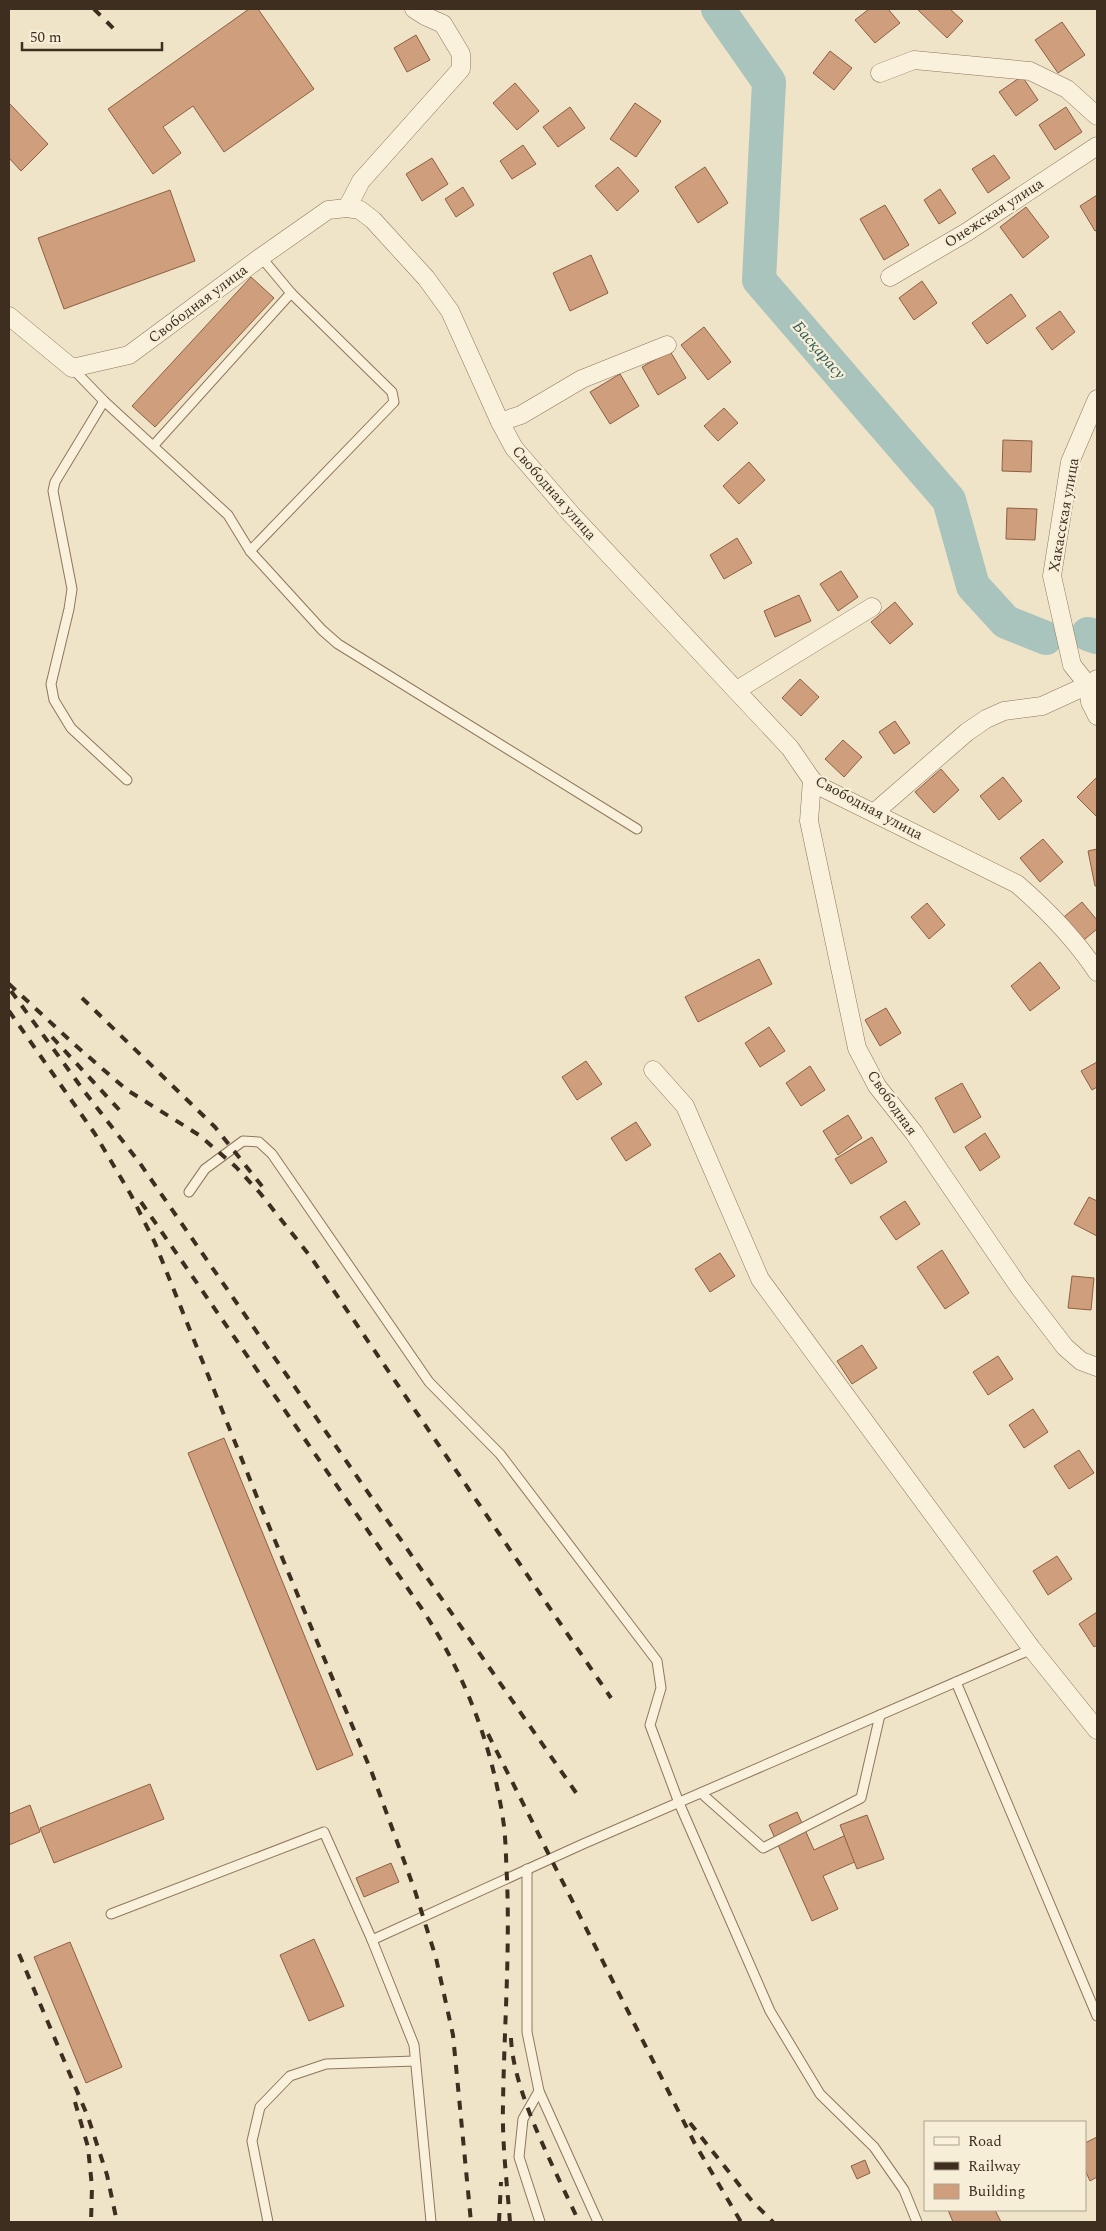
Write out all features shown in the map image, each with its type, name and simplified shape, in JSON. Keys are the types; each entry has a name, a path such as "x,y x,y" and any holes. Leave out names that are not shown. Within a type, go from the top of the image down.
{"street":[{"path":"347,208 361,181 461,69 461,54 442,24 414,9"},
{"path":"880,72 914,60 956,62 1030,71 1067,89 1097,116"},
{"name":"Онежская улица","path":"890,277 967,232 1097,146"},
{"name":"Свободная улица","path":"72,368 129,355 261,256 328,210 347,208 360,210 373,220 426,278 450,311 500,422 514,448 571,514 790,748 812,780 1017,884 1042,906 1083,951 1097,972"},
{"path":"9,316 72,368"},
{"path":"500,422 520,416 582,379 667,344"},
{"name":"Хакасская улица","path":"1097,399 1070,462 1052,576 1072,665 1093,682 1090,702 1097,716"},
{"path":"737,690 872,607"},
{"path":"875,812 940,755 986,719 1004,711 1042,706 1093,682"},
{"name":"Свободная","path":"812,780 809,821 857,1048 877,1086 914,1134 1019,1288 1065,1347 1080,1361 1097,1367"},
{"path":"653,1070 685,1106 760,1279 1032,1649 1097,1730"}],"lane":[{"path":"250,551 394,402 392,392 291,294 261,256"},
{"path":"154,446 291,294"},
{"path":"72,368 104,401 228,514 250,551 322,630 338,644 637,829"},
{"path":"104,401 55,482 53,491 72,589 51,684 54,700 71,728 127,780"},
{"path":"189,1192 204,1169 243,1141 259,1142 272,1154 429,1382 500,1454 657,1660 661,1688 650,1724 678,1803 770,2012 820,2094 874,2146 904,2190 917,2222"},
{"path":"372,1940 527,1869 1032,1649"},
{"path":"956,1682 1097,2016"},
{"path":"701,1793 763,1848 861,1798 880,1715"},
{"path":"111,1914 324,1832 372,1940 414,2045 430,2222"},
{"path":"527,1869 527,2032 539,2091 598,2222"},
{"path":"268,2222 252,2141 260,2107 290,2076 326,2064 415,2061"},
{"path":"539,2091 522,2119 520,2157 540,2222"}],"building":[{"path":"249,9 258,9 314,89 224,152 193,106 163,127 181,153 153,174 108,109"},
{"path":"869,9 888,9 900,23 875,43 855,20"},
{"path":"919,9 950,9 963,21 947,38"},
{"path":"1062,22 1085,55 1058,73 1035,40"},
{"path":"416,35 430,60 407,72 394,48"},
{"path":"830,51 852,68 834,90 813,73"},
{"path":"1022,76 1038,100 1016,116 999,92"},
{"path":"515,83 539,111 517,130 493,103"},
{"path":"9,103 48,144 21,171 9,158"},
{"path":"635,103 661,121 636,157 610,139"},
{"path":"570,107 585,128 558,147 543,127"},
{"path":"1066,107 1082,132 1055,150 1039,125"},
{"path":"523,145 536,164 512,179 500,161"},
{"path":"994,155 1010,178 988,193 972,169"},
{"path":"432,158 448,184 422,201 406,174"},
{"path":"618,167 639,191 617,211 595,186"},
{"path":"705,167 728,203 698,223 675,187"},
{"path":"463,187 474,205 456,217 445,199"},
{"path":"940,189 956,213 939,224 924,200"},
{"path":"170,190 195,261 64,309 38,238"},
{"path":"1097,195 1097,230 1095,231 1080,206"},
{"path":"885,205 909,245 884,260 860,219"},
{"path":"1026,207 1049,237 1023,258 1000,227"},
{"path":"591,255 608,293 570,311 553,273"},
{"path":"251,277 274,298 155,427 132,406"},
{"path":"922,281 937,303 914,320 899,298"},
{"path":"1011,294 1026,316 987,344 972,323"},
{"path":"1060,311 1075,332 1052,350 1036,328"},
{"path":"704,327 731,362 708,380 681,345"},
{"path":"670,351 686,378 658,395 642,367"},
{"path":"620,374 639,406 610,424 590,392"},
{"path":"724,408 738,423 718,441 704,426"},
{"path":"1003,440 1032,441 1031,472 1002,471"},
{"path":"749,462 765,480 739,504 723,486"},
{"path":"1007,508 1037,509 1035,540 1006,539"},
{"path":"737,538 752,563 724,579 710,555"},
{"path":"841,571 858,597 838,611 820,584"},
{"path":"799,595 811,621 775,637 764,611"},
{"path":"895,602 913,624 890,644 871,622"},
{"path":"800,679 819,697 801,716 782,698"},
{"path":"895,721 910,743 894,754 879,732"},
{"path":"843,740 862,757 844,777 825,759"},
{"path":"941,769 959,790 934,813 915,792"},
{"path":"1003,777 1022,801 999,820 980,796"},
{"path":"1097,777 1097,817 1077,797"},
{"path":"1043,839 1063,862 1040,882 1020,858"},
{"path":"1097,849 1097,886 1095,886 1088,851"},
{"path":"1082,902 1097,920 1097,929 1079,944 1059,921"},
{"path":"927,903 945,925 929,939 911,917"},
{"path":"759,959 772,984 698,1022 685,997"},
{"path":"1040,962 1060,988 1030,1011 1011,986"},
{"path":"886,1008 901,1033 880,1046 865,1020"},
{"path":"769,1027 785,1051 760,1067 745,1043"},
{"path":"586,1061 602,1084 577,1100 562,1077"},
{"path":"1097,1062 1097,1087 1092,1090 1081,1071"},
{"path":"810,1066 825,1090 801,1106 786,1083"},
{"path":"962,1083 981,1117 954,1133 935,1098"},
{"path":"848,1115 862,1138 838,1155 823,1131"},
{"path":"636,1122 651,1145 626,1161 611,1138"},
{"path":"985,1133 1000,1157 980,1171 965,1147"},
{"path":"872,1137 887,1162 851,1184 835,1159"},
{"path":"1089,1197 1097,1201 1097,1236 1074,1224"},
{"path":"905,1201 920,1224 896,1240 880,1217"},
{"path":"942,1250 969,1293 945,1309 917,1267"},
{"path":"720,1253 735,1276 710,1292 695,1269"},
{"path":"1072,1276 1094,1278 1091,1310 1068,1308"},
{"path":"862,1345 877,1368 852,1384 837,1361"},
{"path":"998,1356 1013,1379 988,1395 973,1372"},
{"path":"1033,1409 1048,1432 1024,1448 1009,1425"},
{"path":"224,1438 353,1755 317,1770 188,1453"},
{"path":"1079,1450 1094,1473 1069,1489 1054,1466"},
{"path":"1057,1556 1072,1579 1048,1595 1033,1571"},
{"path":"1097,1612 1097,1645 1094,1647 1079,1624"},
{"path":"150,1784 164,1819 54,1863 40,1828"},
{"path":"30,1805 40,1832 9,1845 9,1814"},
{"path":"797,1812 814,1850 848,1834 859,1860 823,1876 838,1909 812,1921 769,1825"},
{"path":"867,1815 884,1859 857,1869 840,1825"},
{"path":"391,1863 399,1882 364,1897 356,1878"},
{"path":"314,1939 344,2006 309,2021 280,1955"},
{"path":"70,1942 122,2067 86,2083 34,1957"},
{"path":"1097,2137 1097,2177 1090,2181 1086,2172 1086,2142"},
{"path":"865,2160 870,2173 857,2179 851,2166"},
{"path":"948,2211 996,2211 1001,2222 953,2222"}],"waterway":[{"name":"Басқарасу","path":"718,9 769,82 759,280 949,500 973,586 1006,622 1046,638"},
{"name":"Басқарасу","path":"1088,634 1097,637"}],"railway":[{"path":"94,9 119,34"},
{"path":"9,984 127,1090 199,1135 236,1167 260,1193 310,1256 611,1698"},
{"path":"11,991 139,1162 579,1797"},
{"path":"82,998 215,1127 265,1190"},
{"path":"9,1011 95,1134 131,1195 155,1243 261,1507 372,1773 415,1891 436,1958 453,2035 471,2222"},
{"path":"52,1037 124,1115"},
{"path":"141,1202 438,1634 464,1686 485,1740 499,1797 505,1839 508,1936 503,2120 510,2222"},
{"path":"488,1734 695,2144 741,2222"},
{"path":"19,1954 88,2117 107,2175 117,2222"},
{"path":"511,2038 519,2083 527,2107 579,2222"},
{"path":"75,2102 88,2147 92,2187 91,2222"},
{"path":"690,2123 752,2201 773,2222"},
{"path":"499,2222 501,2182"}]}
